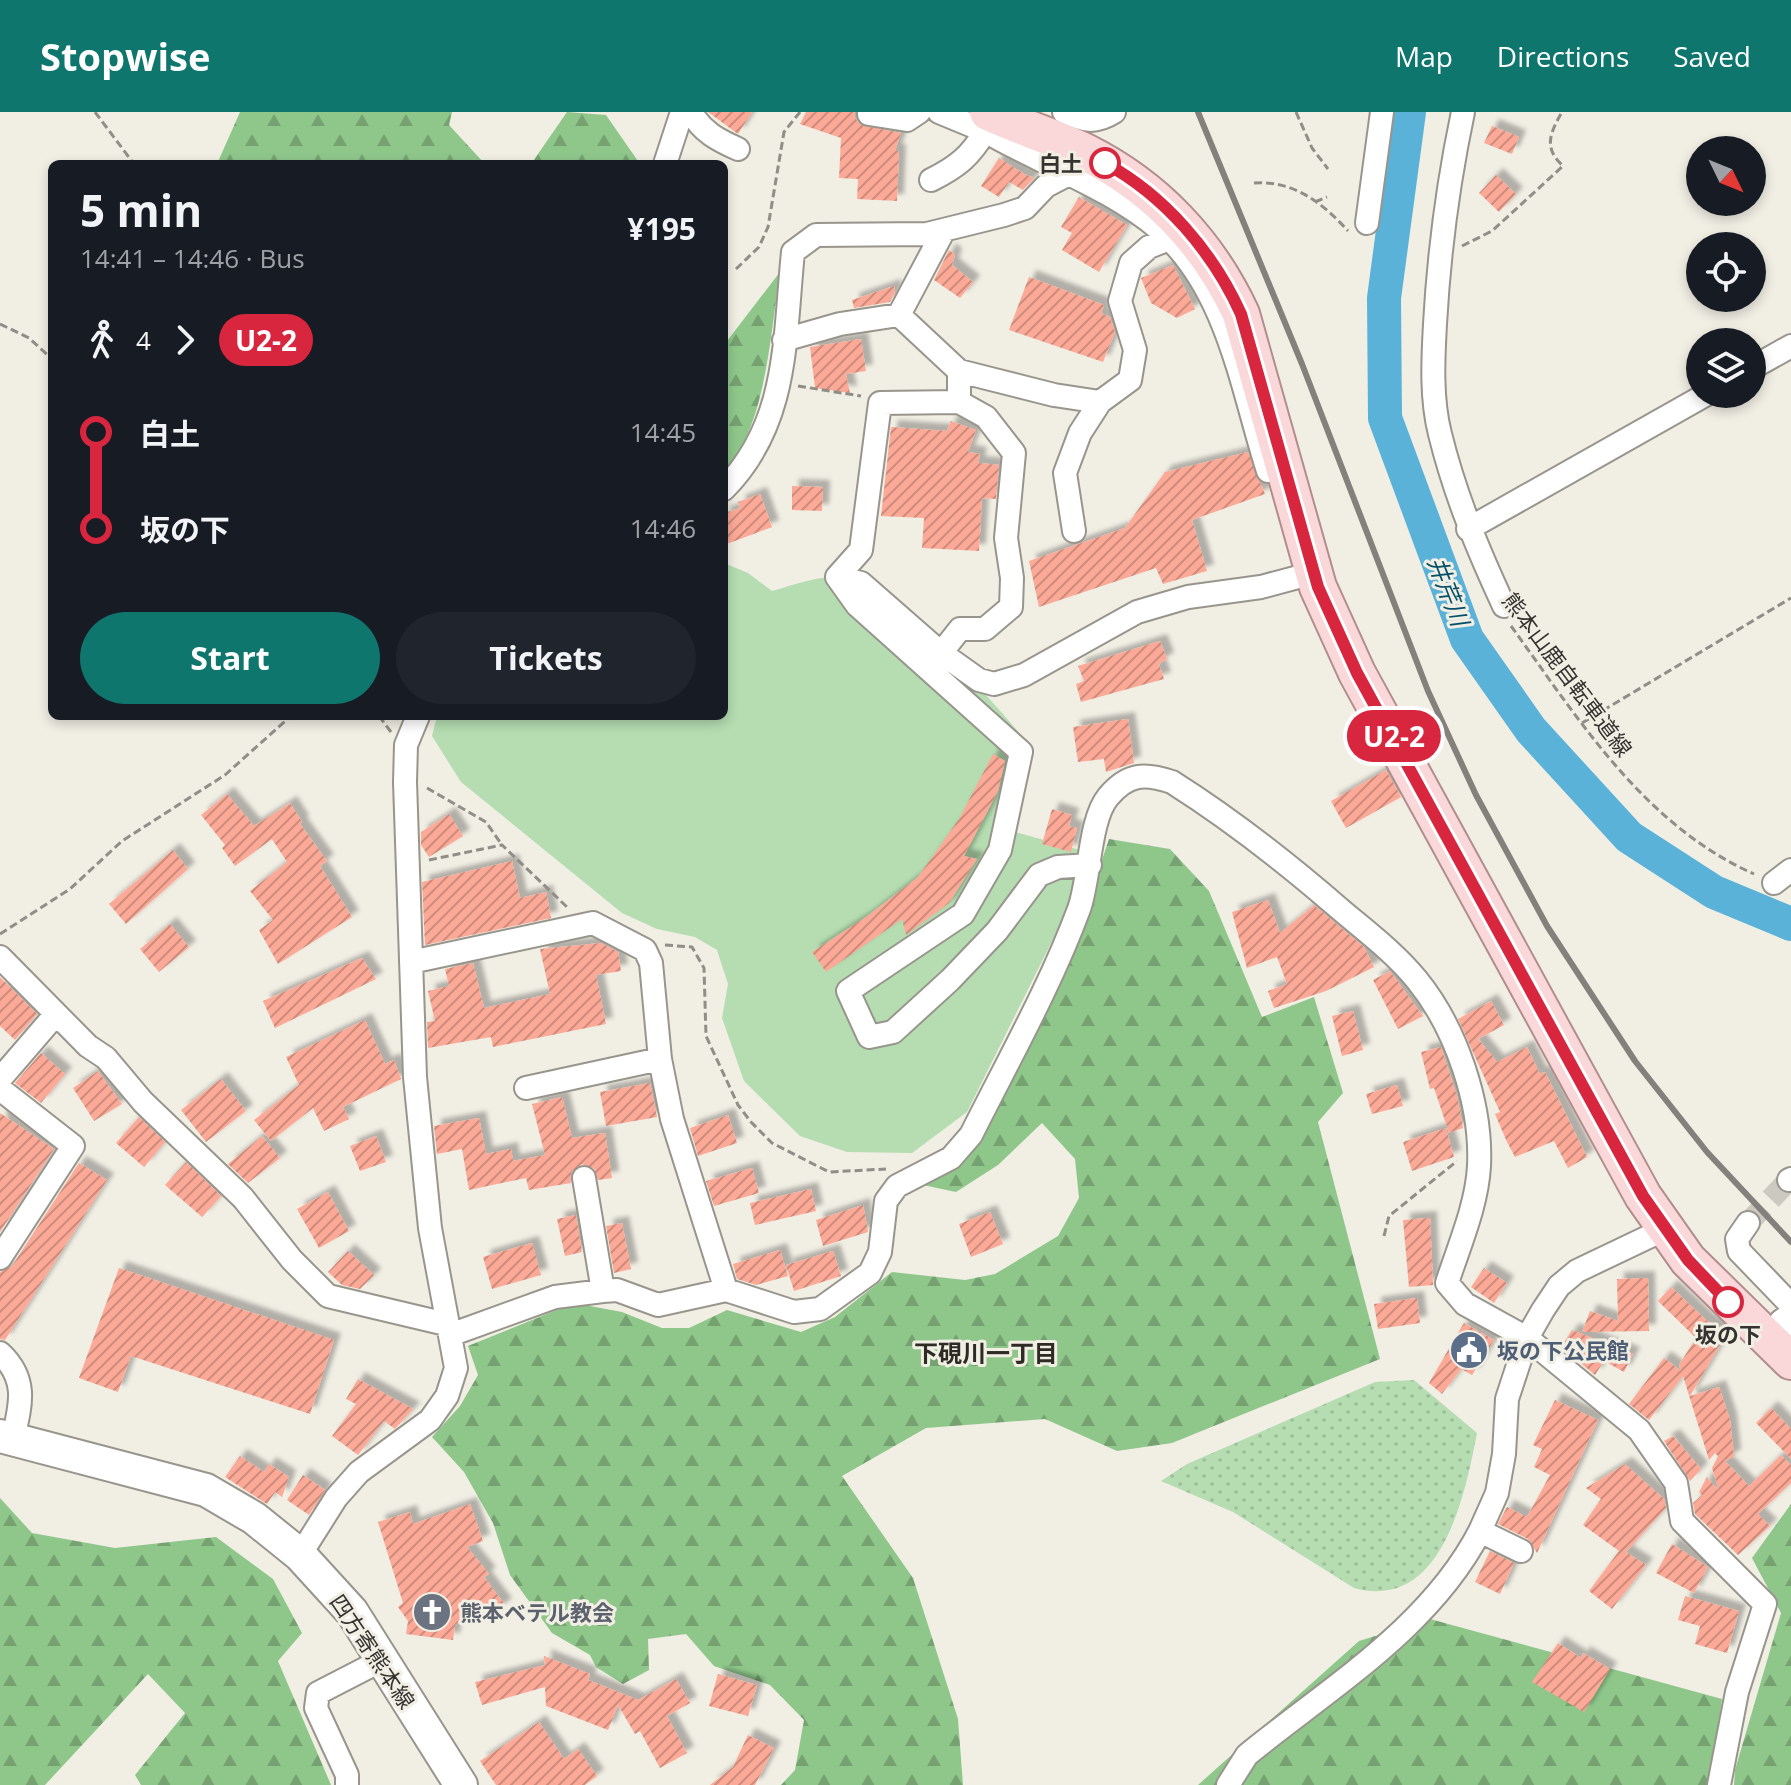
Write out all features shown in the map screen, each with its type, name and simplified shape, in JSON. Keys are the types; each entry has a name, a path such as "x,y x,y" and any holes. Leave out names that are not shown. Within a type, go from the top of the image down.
{"main road":[{"path":"1002,119 1083,151 1127,175 1163,206 1223,274 1241,314 1318,587 1351,659 1601,1123 1665,1229 1688,1260 1733,1308 1791,1361"},
{"name":"四方寄熊本線","path":"6,1437 206,1490 254,1518 300,1555 352,1612 461,1785"}],"street":[{"path":"666,160 682,112"},
{"path":"691,112 697,124 712,137 738,149"},
{"path":"869,114 907,120 919,112"},
{"path":"939,112 1002,119 1067,175 1127,208 1169,239 1207,289 1223,324 1317,617"},
{"path":"1064,112 1085,121 1101,120 1114,112"},
{"path":"1367,223 1382,112"},
{"path":"1463,112 1447,185 1438,257 1433,368 1439,432 1468,529 1506,614"},
{"path":"931,180 958,166 1002,119"},
{"path":"728,485 761,440 773,414 793,252 816,235 927,234 1025,208 1046,186 1067,175"},
{"path":"899,315 944,230"},
{"path":"1074,531 1065,473 1080,433 1100,402 1130,380 1135,350 1120,301 1131,263 1149,247 1169,239"},
{"path":"784,340 840,324 899,315"},
{"path":"899,315 959,371 1054,395 1100,402"},
{"path":"1766,360 1791,346"},
{"path":"959,371 959,402"},
{"path":"837,577 861,550 880,403 959,402 986,417 1014,453 1006,538 1011,607 985,629 960,629 941,653"},
{"path":"1468,529 1686,406"},
{"path":"837,577 861,583 941,653 979,680 994,684 1024,675 1137,612 1188,597 1261,587 1302,576"},
{"path":"837,577 857,605 1021,752 1000,850 963,914 848,991 869,1037 893,1032 950,980 997,931 1039,875 1058,867 1090,865"},
{"path":"300,1555 336,1498 359,1472 430,1420 447,1396 456,1368 430,1228 415,1077 405,782 406,745 416,720"},
{"path":"0,957 88,1046 106,1058 143,1102 243,1198 292,1260 328,1296 448,1329 555,1297 617,1290 658,1305 726,1290 794,1312 820,1309 870,1273 880,1252 886,1201 897,1186 951,1158 971,1135 1067,941 1083,898 1106,800 1124,780 1147,774 1172,782 1212,808 1314,886 1387,949 1417,981 1444,1021 1472,1099 1479,1143 1479,1169 1447,1283 1465,1304 1527,1338 1639,1430 1676,1483 1682,1521 1765,1604 1737,1692 1719,1785"},
{"path":"411,962 593,923 645,950 651,963 660,1059 672,1119 726,1290"},
{"path":"0,1079 56,1014"},
{"path":"526,1088 660,1059"},
{"path":"0,1089 73,1146 0,1258"},
{"path":"584,1178 603,1291"},
{"path":"1748,1223 1737,1239 1739,1251 1791,1305"},
{"path":"1228,1785 1247,1755 1436,1599 1462,1566 1497,1493 1504,1454 1507,1399 1527,1338 1559,1286 1577,1271 1665,1229"},
{"path":"1791,1314 1781,1321 1791,1331"},
{"path":"0,1353 13,1365 23,1395 6,1437"},
{"path":"1480,1531 1521,1551"},
{"path":"347,1785 347,1775 316,1708 318,1693 382,1660"}],"path":[{"path":"95,112 131,160"},
{"path":"736,269 750,259 768,227 784,132 800,112"},
{"path":"1296,112 1312,148 1328,169"},
{"path":"1438,257 1492,231 1563,166 1552,156 1549,136 1562,112"},
{"path":"1254,183 1270,182 1293,187 1354,237 1358,220 1367,223"},
{"path":"1315,202 1327,197"},
{"path":"0,324 29,338 48,355"},
{"path":"778,382 854,397"},
{"path":"1582,723 1791,598"},
{"name":"熊本山鹿自転車道線","path":"1506,614 1582,723 1638,792 1691,839 1783,877"},
{"path":"0,934 70,889 122,841 225,775 287,720"},
{"path":"405,782 433,789 486,822 502,845 545,889 593,923"},
{"path":"406,865 502,845"},
{"path":"645,950 667,945 692,947 704,968 706,1036 738,1105 772,1143 829,1172 906,1169 915,1176"},
{"path":"1384,1236 1389,1216 1479,1143"}],"green space":[{"path":"240,112 452,112 449,125 481,160 219,160"},
{"path":"567,112 606,115 637,160 534,160"},
{"path":"780,272 758,405 738,453 728,466 728,340"},
{"path":"728,565 748,573 772,591 817,579 839,576 862,578 875,585 922,627 1033,751 1015,832 1080,850 1067,911 967,1112 912,1153 847,1152 800,1136 744,1081 722,1018 728,984 717,950 695,937 657,929 622,913 461,782 432,736 436,720 728,720"},
{"path":"1109,839 1170,849 1209,891 1262,1017 1314,997 1343,1093 1318,1122 1380,1359 1172,1443 1117,1451 1045,1419 926,1428 842,1476 913,1578 958,1719 963,1785 781,1785 795,1770 804,1720 770,1685 714,1666 686,1634 648,1639 649,1670 623,1684 596,1667 590,1655 552,1633 510,1575 493,1523 464,1472 432,1437 460,1406 478,1375 468,1346 574,1303 622,1312 662,1328 689,1328 727,1310 801,1332 835,1317 892,1272 965,1280 995,1274 1058,1236 1079,1198 1075,1159 1042,1123 998,1165 956,1192 923,1185 950,1167 1075,940"},
{"path":"1414,1380 1477,1433 1465,1487 1444,1543 1428,1566 1409,1583 1384,1591 1354,1588 1233,1512 1161,1481 1187,1464 1375,1382"},
{"path":"0,1498 32,1533 115,1548 216,1537 273,1579 302,1633 278,1661 331,1785 141,1785 135,1775 185,1713 148,1674 45,1785 0,1785"},
{"path":"1791,1504 1791,1785 1734,1785 1735,1770 1781,1613 1752,1558"},
{"path":"1430,1619 1722,1699 1710,1785 1198,1785 1359,1641"}],"building":[{"path":"708,112 752,112 738,134"},
{"path":"806,112 855,112 854,117 861,125 901,133 895,151 899,151 897,201 857,199 858,179 839,178 841,138 800,124"},
{"path":"1492,126 1519,137 1512,154 1484,143"},
{"path":"999,158 1034,178 1023,190 1009,182 999,197 981,186"},
{"path":"1496,175 1516,194 1499,212 1479,193"},
{"path":"1079,197 1127,225 1099,272 1062,250 1072,233 1061,227"},
{"path":"949,250 955,255 952,265 973,282 960,298 934,280"},
{"path":"1173,265 1195,309 1177,318 1151,303 1141,278"},
{"path":"1029,277 1104,305 1101,313 1110,317 1115,332 1103,362 1009,330"},
{"path":"894,286 895,292 890,302 854,308 852,300"},
{"path":"861,339 866,371 846,374 850,393 815,388 810,347"},
{"path":"951,421 976,430 968,452 980,454 978,463 999,465 996,499 982,498 979,551 922,548 924,518 881,516 891,427 947,431"},
{"path":"1248,452 1265,494 1192,520 1207,571 1163,584 1156,568 1039,607 1029,561 1125,528 1165,472"},
{"path":"792,486 823,487 822,511 792,510"},
{"path":"760,494 772,527 728,544 728,512 740,508 738,502"},
{"path":"1160,641 1167,659 1159,664 1164,679 1081,702 1076,684 1084,681 1078,666"},
{"path":"1128,719 1134,763 1106,772 1104,759 1078,762 1073,727"},
{"path":"993,754 1005,761 998,791 964,856 977,859 949,903 906,935 902,919 826,972 812,952 866,917 918,877 959,819"},
{"path":"1386,770 1401,797 1346,828 1331,801"},
{"path":"227,794 254,826 290,803 302,822 300,824 327,861 320,866 352,917 278,964 259,930 273,920 250,891 287,862 272,839 235,866 222,848 225,845 201,815"},
{"path":"1052,809 1072,815 1069,826 1077,828 1071,852 1042,844"},
{"path":"449,814 463,836 429,857 421,845 421,832"},
{"path":"173,850 188,869 126,924 109,904"},
{"path":"512,861 520,898 546,892 551,918 425,945 422,882"},
{"path":"1268,900 1280,933 1314,905 1364,947 1374,967 1326,991 1274,1008 1268,991 1287,984 1277,957 1247,968 1232,912"},
{"path":"170,924 189,947 159,972 140,949"},
{"path":"601,943 618,952 621,971 596,975 606,1024 493,1047 491,1037 428,1048 427,1022 435,1021 428,991 449,986 445,969 473,963 484,1008 550,994 540,949"},
{"path":"362,958 376,979 275,1028 263,1001"},
{"path":"1390,971 1423,1016 1398,1029 1373,980"},
{"path":"0,977 37,1014 15,1040 0,1026"},
{"path":"1491,1001 1504,1025 1478,1039 1497,1062 1527,1047 1540,1074 1545,1072 1587,1157 1568,1168 1554,1141 1515,1157 1507,1142 1495,1114 1500,1112 1458,1019"},
{"path":"1353,1011 1363,1050 1342,1056 1332,1016"},
{"path":"365,1020 385,1064 394,1060 401,1079 343,1107 349,1119 324,1131 313,1108 271,1141 254,1120 299,1085 286,1057"},
{"path":"1441,1047 1457,1096 1463,1128 1449,1133 1434,1088 1430,1089 1421,1052"},
{"path":"41,1053 65,1074 41,1103 15,1083"},
{"path":"98,1071 122,1104 94,1121 73,1088"},
{"path":"221,1079 246,1111 206,1142 181,1110"},
{"path":"650,1083 657,1117 606,1126 600,1092"},
{"path":"1397,1085 1403,1106 1372,1114 1366,1094"},
{"path":"562,1097 572,1138 605,1133 612,1178 598,1180 594,1169 582,1164 571,1172 571,1183 529,1190 526,1178 469,1190 462,1149 437,1154 434,1126 479,1118 486,1154 511,1149 513,1161 545,1155 532,1104"},
{"path":"0,1113 54,1149 0,1232"},
{"path":"728,1115 737,1143 698,1156 690,1128"},
{"path":"139,1117 165,1142 144,1167 116,1143"},
{"path":"1446,1128 1454,1157 1412,1171 1403,1142"},
{"path":"262,1136 280,1158 248,1183 228,1164"},
{"path":"376,1136 386,1162 360,1171 350,1146"},
{"path":"186,1162 221,1196 202,1217 165,1185"},
{"path":"79,1163 107,1180 5,1340 0,1339 0,1272 12,1266"},
{"path":"752,1168 759,1193 714,1206 706,1181"},
{"path":"811,1189 816,1211 755,1225 750,1203"},
{"path":"328,1192 349,1231 319,1248 297,1209"},
{"path":"863,1205 868,1232 823,1246 816,1220"},
{"path":"990,1212 1003,1244 971,1257 959,1224"},
{"path":"576,1215 582,1252 565,1256 557,1219"},
{"path":"1430,1218 1433,1285 1409,1287 1403,1220"},
{"path":"622,1223 631,1269 614,1273 606,1226"},
{"path":"532,1243 541,1275 492,1289 483,1257"},
{"path":"780,1250 788,1276 756,1285 737,1279 733,1264"},
{"path":"348,1251 374,1275 360,1289 342,1285 328,1272"},
{"path":"833,1251 841,1276 794,1291 786,1265"},
{"path":"119,1268 334,1340 310,1414 131,1356 118,1392 79,1378"},
{"path":"1484,1268 1507,1283 1494,1303 1471,1287"},
{"path":"1648,1278 1649,1331 1582,1332 1590,1311 1618,1321 1617,1279"},
{"path":"1671,1287 1706,1320 1727,1333 1690,1396 1719,1387 1730,1420 1734,1456 1726,1461 1723,1459 1749,1486 1781,1455 1791,1465 1791,1483 1758,1514 1770,1526 1738,1555 1695,1514 1693,1503 1702,1495 1699,1492 1707,1477 1719,1491 1712,1468 1718,1456 1715,1453 1709,1460 1683,1376 1649,1420 1629,1404 1664,1358 1681,1371 1679,1365 1696,1338 1658,1301"},
{"path":"1417,1298 1420,1323 1378,1329 1374,1304"},
{"name":"坂の下公民館","path":"1464,1323 1494,1340 1472,1375 1461,1369 1442,1394 1429,1383"},
{"path":"1572,1330 1633,1354 1624,1372 1604,1361 1595,1375 1561,1347"},
{"path":"358,1379 413,1409 395,1429 384,1421 358,1455 332,1436 356,1404 346,1399"},
{"path":"1555,1400 1598,1420 1537,1553 1528,1539 1498,1524 1507,1507 1527,1517 1550,1475 1534,1467 1542,1449 1533,1445"},
{"path":"1771,1408 1791,1429 1791,1459 1756,1423"},
{"path":"1673,1436 1701,1469 1690,1481 1664,1441"},
{"path":"240,1456 264,1472 269,1464 289,1477 282,1497 275,1492 267,1504 225,1477"},
{"path":"1625,1464 1664,1499 1666,1508 1626,1552 1646,1565 1612,1609 1589,1591 1619,1551 1583,1525 1601,1499 1586,1488"},
{"path":"303,1475 325,1490 309,1515 287,1500"},
{"path":"470,1504 483,1541 467,1547 489,1574 484,1577 505,1605 487,1618 479,1608 455,1625 453,1640 406,1634 408,1621 398,1607 403,1603 378,1522 410,1512 413,1524"},
{"path":"1672,1544 1708,1567 1694,1593 1656,1573"},
{"path":"1490,1551 1514,1563 1500,1594 1475,1582"},
{"path":"1685,1596 1739,1611 1727,1653 1695,1644 1700,1626 1678,1620"},
{"path":"1558,1643 1581,1658 1583,1653 1610,1669 1584,1712 1532,1682"},
{"path":"544,1656 590,1674 588,1680 638,1700 676,1679 690,1703 667,1716 687,1753 660,1768 640,1731 635,1734 618,1705 608,1730 546,1706 545,1687 482,1705 475,1682 545,1665"},
{"path":"718,1674 757,1685 748,1716 709,1706"},
{"path":"539,1722 564,1759 578,1749 597,1776 585,1785 496,1785 480,1761"},
{"path":"748,1735 774,1748 755,1785 710,1785 733,1767"}],"waterway":[{"name":"井芹川","path":"1409,112 1384,298 1385,418 1467,639 1531,730 1629,837 1714,892 1791,924"}],"tunnel":[{"path":"1748,1223 1789,1180"}],"railway":[{"path":"1198,112 1302,364 1428,691 1476,795 1547,926 1635,1061 1707,1152 1791,1242"}],"bus line":[{"name":"U2-2","path":"1105,163 1127,175 1163,206 1223,274 1241,314 1318,587 1357,673 1643,1196 1688,1260 1728,1302"}],"place":[{"name":"白土","path":"1105,163"},
{"name":"坂の下","path":"1728,1302"},
{"name":"坂の下公民館","path":"1469,1350"},
{"name":"熊本ベテル教会","path":"432,1612"}],"district":[{"name":"下硯川一丁目","path":"986,1352"}]}
